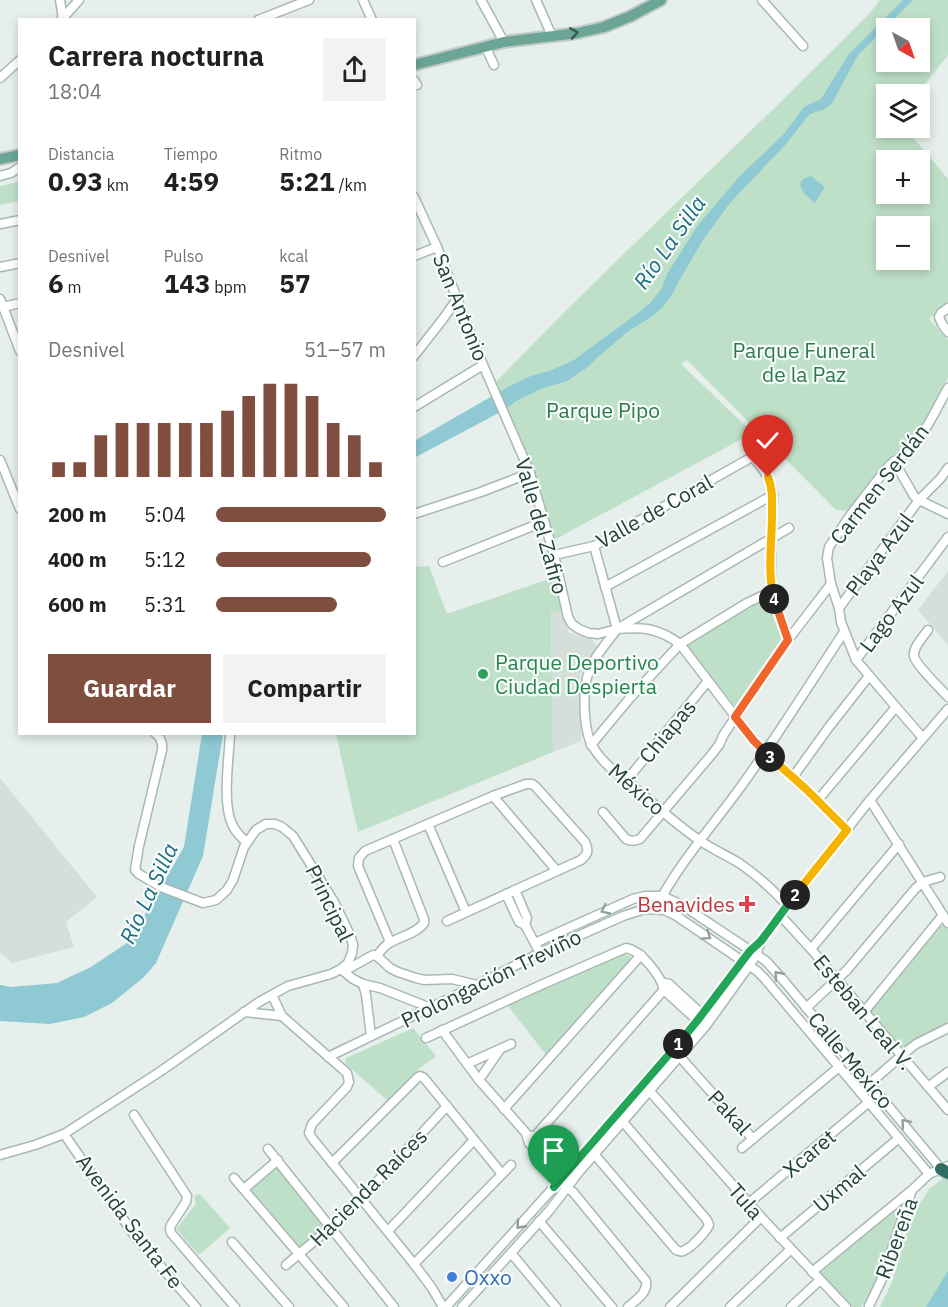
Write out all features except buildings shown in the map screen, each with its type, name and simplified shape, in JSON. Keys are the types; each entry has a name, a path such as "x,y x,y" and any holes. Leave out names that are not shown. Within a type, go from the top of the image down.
{"main road":[{"path":"416,64 504,42 578,33 604,27 661,0"},
{"path":"0,159 18,155"}],"street":[{"path":"60,0 62,18"},
{"path":"63,18 79,0"},
{"path":"263,18 309,0"},
{"path":"363,0 371,18"},
{"path":"481,0 504,42"},
{"path":"536,0 552,36"},
{"path":"762,0 803,46"},
{"path":"485,46 494,65"},
{"path":"0,78 18,62"},
{"path":"0,176 18,168"},
{"name":"San Antonio","path":"416,201 493,385"},
{"path":"0,224 18,220"},
{"path":"416,255 437,248"},
{"path":"0,267 18,263"},
{"path":"416,354 457,299"},
{"path":"18,303 1,303 18,346"},
{"path":"948,308 939,317 948,332"},
{"path":"416,406 483,365"},
{"name":"Valle del Zafiro","path":"493,385 528,469 554,555 568,617 579,629 598,634"},
{"name":"Carmen Serdán","path":"923,738 856,660 841,622 827,558 829,547 886,469 915,444 948,388"},
{"name":"Valle de Coral","path":"554,555 594,546 752,457 768,477 773,495"},
{"path":"0,460 18,504"},
{"path":"894,461 912,494 919,500 948,514"},
{"name":"Playa Azul","path":"839,608 919,500 948,468"},
{"path":"416,513 481,492 528,469"},
{"path":"773,495 772,591 788,640"},
{"path":"605,587 773,495"},
{"path":"443,562 543,522"},
{"path":"617,630 789,528"},
{"name":"Lago Azul","path":"856,660 948,537"},
{"path":"594,546 617,630"},
{"path":"603,812 626,839 635,841 640,839 712,754 788,640 831,584"},
{"path":"591,745 630,698 680,644 747,603 772,591"},
{"path":"604,647 598,634 629,628 653,630 666,634 680,644 735,717 765,752 794,777 847,830"},
{"name":"México","path":"617,630 594,659 588,672 585,687 586,731 591,745 607,765 663,812 699,840 753,873 787,905"},
{"path":"928,630 915,650 915,658 919,666 948,697"},
{"path":"746,963 675,915 656,908 699,840 738,791 844,632"},
{"path":"794,777 869,676"},
{"name":"Chiapas","path":"626,781 708,681"},
{"path":"818,801 896,708"},
{"path":"462,1307 571,1187 595,1155 680,1057 787,905 870,800 948,709"},
{"path":"230,735 227,804 232,824 247,843"},
{"name":"Principal","path":"0,1155 35,1146 64,1134 272,995 288,986 342,970 352,953 353,945 350,935 334,902 293,836 282,826 266,824 256,830 247,843 233,880 227,890 216,900 203,903 161,887 137,872 139,846 162,750 158,736"},
{"path":"390,942 358,866 359,858 365,851 494,796 526,784 532,784 578,834 588,848 587,853 581,860 447,921"},
{"path":"494,796 557,871"},
{"path":"870,800 948,923"},
{"path":"428,824 466,912"},
{"path":"377,956 390,942 419,929 424,923 393,839"},
{"path":"811,949 899,844"},
{"path":"806,1008 837,980 909,895 923,882 940,877"},
{"path":"515,890 527,918 525,925"},
{"path":"506,894 519,921 525,925 540,954"},
{"name":"Prolongación Treviño","path":"535,943 626,901 645,896 662,896"},
{"path":"662,896 682,905 753,953"},
{"name":"Prolongación Treviño","path":"328,1057 622,916 656,908"},
{"name":"Esteban Leal V.","path":"780,915 948,1110"},
{"path":"864,1012 943,915"},
{"path":"426,1038 626,948 638,953 665,985 704,1021"},
{"path":"504,1109 638,953"},
{"name":"Calle Mexico","path":"753,953 774,969 946,1169"},
{"path":"430,1008 380,988 363,984 342,970 370,956 377,956 390,968 416,978 452,979 477,985"},
{"name":"Calle Mexico","path":"746,963 765,979 929,1174"},
{"path":"363,984 371,1036"},
{"path":"532,1140 665,985"},
{"path":"272,995 282,1016 347,1073 349,1082 347,1087 312,1124 309,1133 414,1264 445,1307 563,1177 643,1083 704,1021"},
{"path":"244,1012 282,1016"},
{"path":"860,1092 916,1044 948,1028"},
{"path":"442,1030 479,1080 563,1177 646,1281 645,1291 628,1307"},
{"path":"467,1064 512,1044"},
{"path":"479,1080 501,1049"},
{"name":"Pakal","path":"680,1057 753,1139 839,1067"},
{"path":"928,1087 948,1072"},
{"path":"332,1162 420,1076 502,1174"},
{"name":"Tula","path":"643,1083 780,1238 846,1307"},
{"name":"Xcaret","path":"749,1203 869,1102"},
{"name":"Hacienda Raíces","path":"286,1265 361,1199 447,1106"},
{"path":"134,1115 187,1196 171,1225 171,1233 235,1307"},
{"path":"595,1155 676,1250 681,1252 686,1250 707,1230 709,1225 707,1220 623,1122"},
{"name":"Avenida Santa Fe","path":"64,1134 137,1239 196,1307"},
{"name":"Uxmal","path":"780,1238 899,1138"},
{"path":"742,1149 753,1139"},
{"path":"388,1232 474,1140"},
{"path":"268,1149 394,1307"},
{"path":"244,1189 278,1160"},
{"path":"414,1264 511,1165"},
{"path":"929,1174 946,1169"},
{"name":"Ribereña","path":"869,1306 881,1281 912,1190 929,1174"},
{"path":"234,1178 344,1307"},
{"path":"812,1272 912,1190"},
{"path":"540,1203 549,1211"},
{"path":"670,1307 761,1217"},
{"path":"539,1221 612,1307"},
{"path":"232,1242 289,1307"},
{"path":"730,1307 791,1249"},
{"path":"511,1252 556,1307"},
{"path":"791,1307 820,1280"}],"shaded area":[{"path":"948,571 948,645 918,610"},
{"path":"551,610 562,612 569,633 591,638 600,650 580,674 581,741 553,752"},
{"path":"0,778 97,897 66,922 74,947 12,963 0,953"}],"green space":[{"name":"Parque Pipo","path":"880,0 948,0 948,55 925,84 876,84 876,138 913,138 924,150 876,150 876,204 930,204 930,158 948,179 948,303 929,319 948,340 948,378 914,442 887,461 852,511 836,510 687,360 681,364 753,433 550,542 526,465 493,385 586,291 869,14"},
{"path":"18,182 18,201 0,205 0,186"},
{"name":"Parque Deportivo Ciudad Despierta","path":"429,566 447,614 555,577 562,612 551,611 553,752 358,832 336,735 416,735 416,567"},
{"path":"771,596 783,644 737,709 685,644"},
{"path":"944,923 948,929 948,1026 903,1051 870,1012"},
{"path":"624,954 631,956 630,962 547,1056 508,1006"},
{"path":"413,1028 436,1056 420,1068 388,1101 345,1063 346,1058"},
{"path":"277,1167 325,1226 299,1249 249,1192"},
{"path":"948,1175 948,1307 880,1307 893,1280 906,1235 920,1204 929,1189"},
{"path":"200,1194 230,1228 199,1255 176,1229 196,1204 194,1196"},
{"path":"891,1212 897,1213 900,1220 873,1292 861,1307 852,1307 820,1273"}],"water":[{"path":"903,0 913,0 895,18 885,18"},
{"path":"876,27 876,37 858,55 832,103 808,116 786,144 730,203 703,240 672,295 662,308 627,332 588,367 567,381 541,389 516,401 506,409 416,457 416,440 508,387 574,360 642,310 662,288 667,274 698,225 740,176 783,135 804,107 821,99 849,54"},
{"path":"811,176 825,187 815,203 800,185 801,181"},
{"path":"202,735 223,735 203,856 156,963 144,977 112,1003 84,1017 50,1024 0,1021 0,985 11,987 57,983 91,967 130,941 184,847"},
{"path":"948,1271 948,1307 926,1307"}],"place":[{"name":"Parque Deportivo Ciudad Despierta","path":"483,674"},
{"name":"Benavides","path":"747,904"},
{"name":"Oxxo","path":"452,1277"}],"route":[{"path":"554,1187 697,1021 847,830 754,741 735,717 788,640 772,591 773,495 768,477"}],"water label":[{"name":"Río La Silla","path":"669,242"},
{"name":"Río La Silla","path":"148,893"}],"park label":[{"name":"Parque Funeral de la Paz","path":"804,362"}]}
